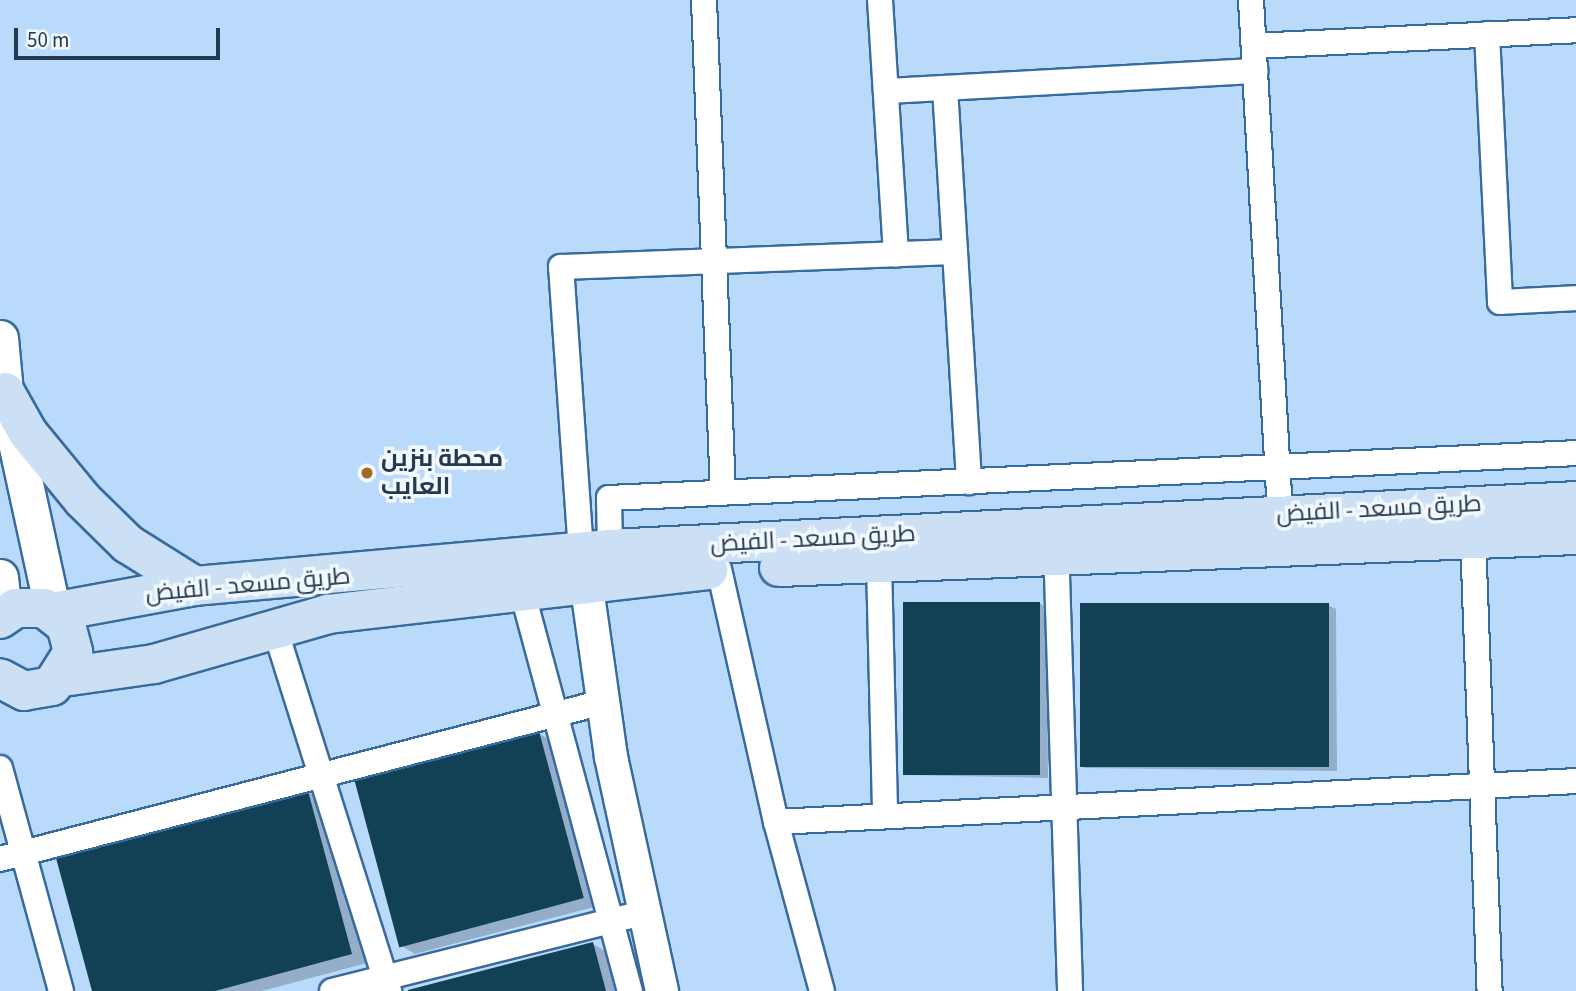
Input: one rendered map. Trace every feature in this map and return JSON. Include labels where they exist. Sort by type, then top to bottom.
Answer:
[{"type":"main road","points":[[0,338],[5,393],[53,612],[72,638],[63,677]]},
{"type":"main road","points":[[5,393],[28,433],[83,500],[128,544],[195,586]]},
{"type":"main road","name":"طريق مسعد - الفيض","points":[[8,691],[63,677],[153,664],[328,614],[517,573],[593,561],[1281,529],[1576,501]]},
{"type":"main road","name":"طريق مسعد - الفيض","points":[[1281,529],[1474,538],[1576,536]]},
{"type":"main road","name":"طريق مسعد - الفيض","points":[[593,561],[719,569],[879,564],[1056,541]]},
{"type":"main road","name":"طريق مسعد - الفيض","points":[[2,617],[30,605],[53,612],[195,586],[517,573]]},
{"type":"main road","points":[[0,577],[2,617]]},
{"type":"street","points":[[704,0],[723,493]]},
{"type":"street","points":[[880,0],[896,254]]},
{"type":"street","points":[[1251,0],[1281,529]]},
{"type":"street","points":[[1254,46],[1576,30]]},
{"type":"street","points":[[1487,34],[1500,302],[1576,298]]},
{"type":"street","points":[[886,91],[1255,71]]},
{"type":"street","points":[[945,88],[969,482]]},
{"type":"street","points":[[662,991],[642,913],[603,702],[593,561],[561,267],[955,252]]},
{"type":"street","points":[[593,561],[609,498],[1576,453]]},
{"type":"street","points":[[1474,538],[1490,991]]},
{"type":"street","points":[[1056,541],[1068,807],[1069,991]]},
{"type":"street","points":[[879,564],[885,814]]},
{"type":"street","points":[[719,569],[776,822],[822,991]]},
{"type":"street","points":[[517,573],[630,991]]},
{"type":"street","points":[[275,629],[386,984]]},
{"type":"street","points":[[12,856],[603,702]]},
{"type":"street","points":[[0,768],[12,856],[61,991]]},
{"type":"street","points":[[776,822],[885,814],[1576,781]]},
{"type":"street","points":[[332,991],[386,984],[642,913]]},
{"type":"building","points":[[903,602],[1040,602],[1040,775],[903,775]]},
{"type":"building","points":[[1080,603],[1329,603],[1329,767],[1080,767]]},
{"type":"building","points":[[539,731],[584,898],[399,948],[355,780]]},
{"type":"building","points":[[308,791],[352,954],[215,991],[92,991],[56,858]]},
{"type":"building","points":[[593,942],[606,991],[408,991],[408,990]]},
{"type":"place","name":"محطة بنزين العايب","points":[[367,473]]}]
